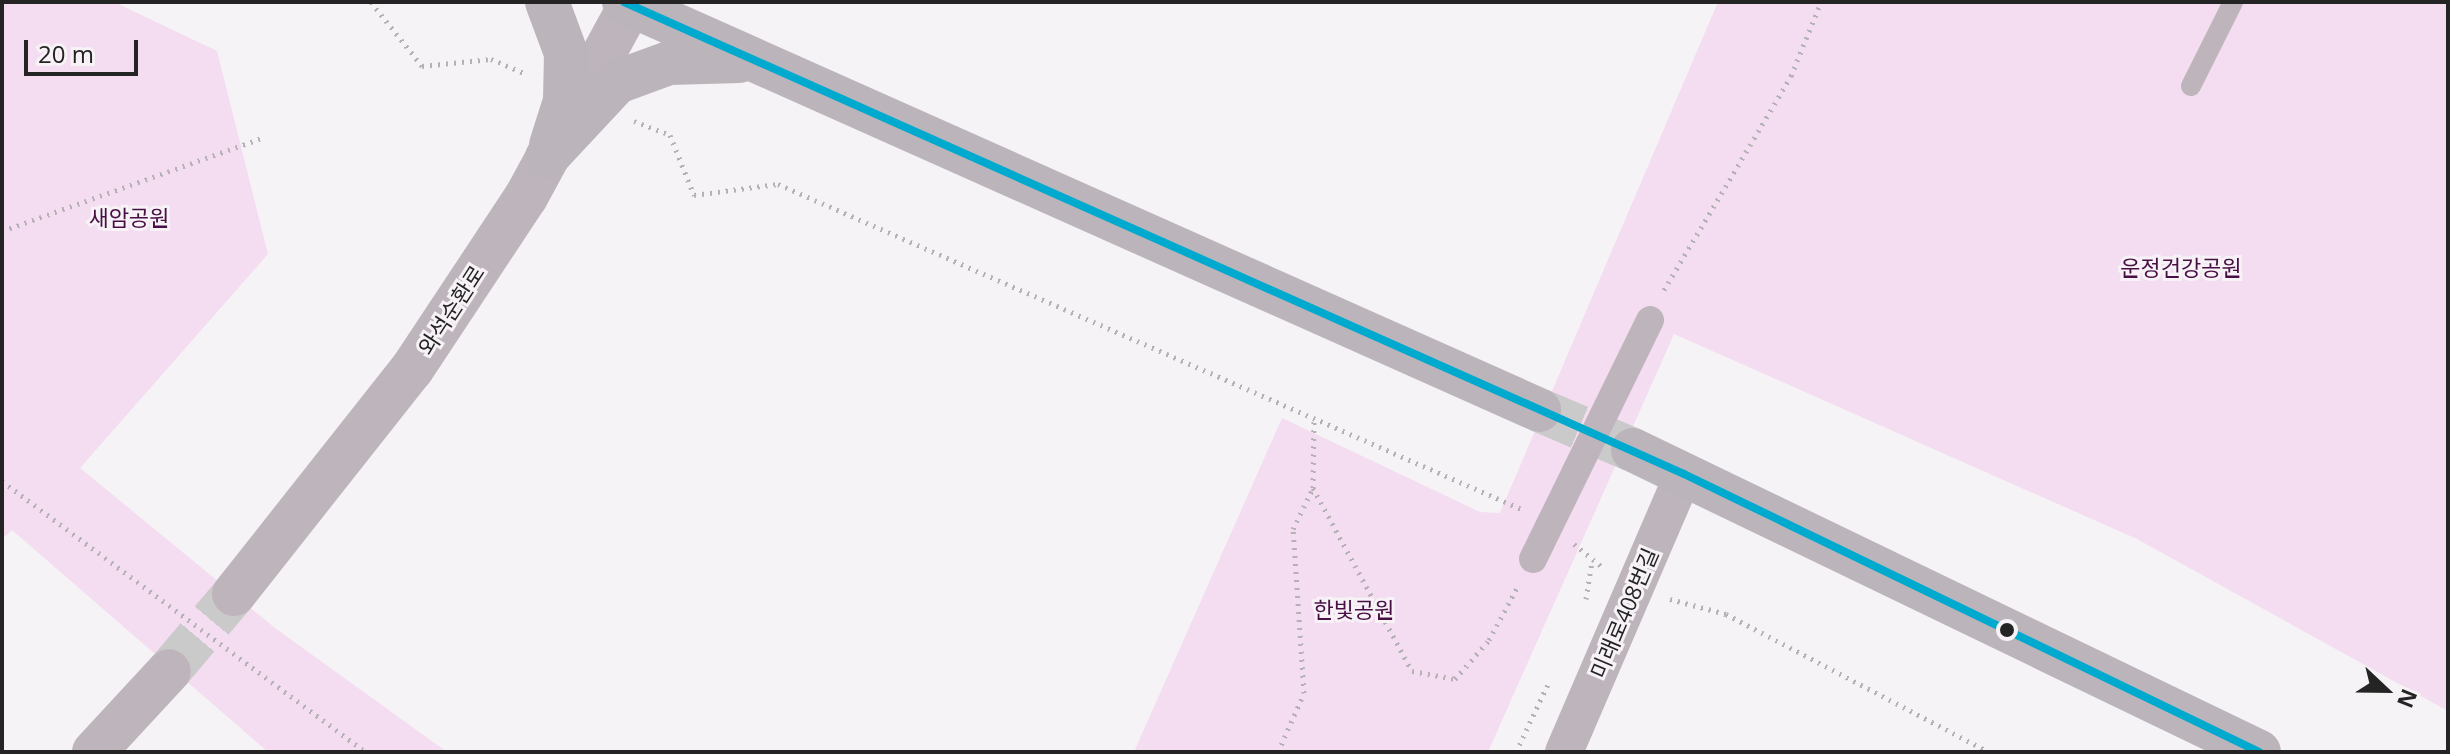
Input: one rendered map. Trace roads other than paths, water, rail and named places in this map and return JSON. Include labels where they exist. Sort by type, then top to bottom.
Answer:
[{"type":"main road","points":[[547,2],[579,98]]},
{"type":"main road","points":[[701,2],[727,36],[774,69]]},
{"type":"main road","points":[[629,3],[1539,410]]},
{"type":"main road","points":[[547,157],[579,98],[617,82],[669,63],[720,56],[774,69]]},
{"type":"main road","points":[[1633,450],[2259,752]]},
{"type":"street","name":"와석순환로","points":[[234,594],[412,369],[547,157],[629,3]]},
{"type":"street","points":[[1533,559],[1650,320]]},
{"type":"street","name":"미래로408번길","points":[[1564,752],[1684,474]]},
{"type":"street","points":[[94,752],[169,671]]},
{"type":"lane","points":[[2191,86],[2233,2]]},
{"type":"tunnel","points":[[1539,410],[1633,450]]},
{"type":"tunnel","points":[[169,671],[234,594]]},
{"type":"park label","name":"새암공원","points":[[129,218]]},
{"type":"park label","name":"운정건강공원","points":[[2181,268]]},
{"type":"park label","name":"한빛공원","points":[[1354,610]]}]
